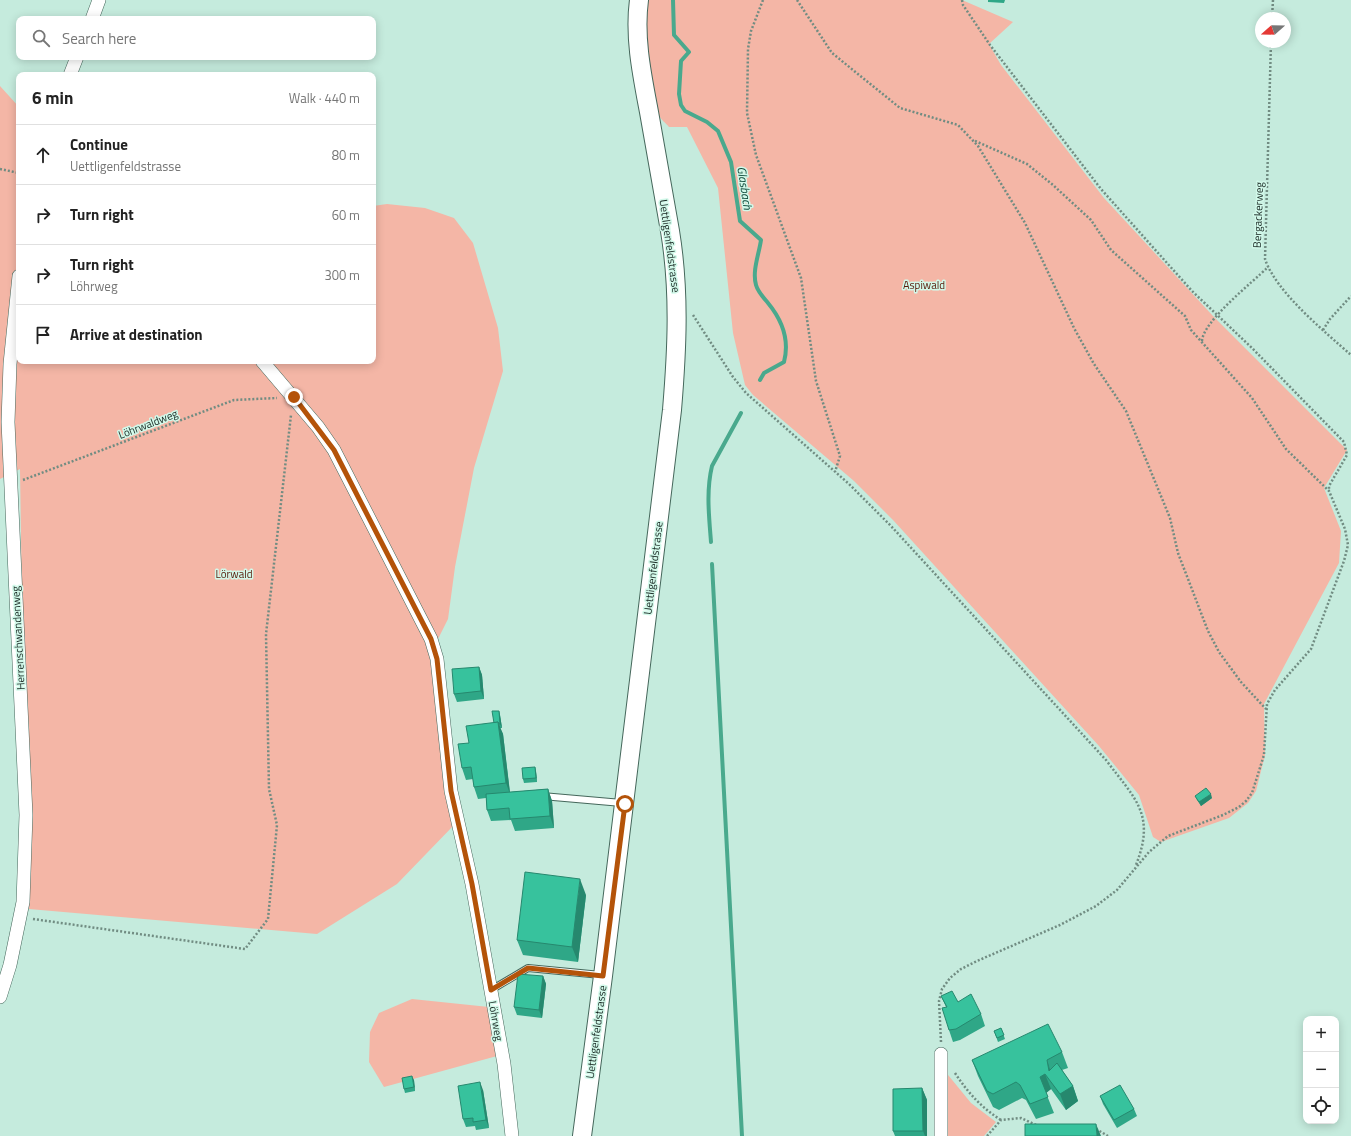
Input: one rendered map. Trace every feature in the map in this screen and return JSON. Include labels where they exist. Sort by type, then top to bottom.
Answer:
[{"type":"main road","name":"Uettligenfeldstrasse","points":[[582,1136],[625,804],[672,410],[678,337],[677,291],[674,257],[640,66],[638,33],[639,0]]},
{"type":"street","points":[[93,16],[99,0]]},
{"type":"street","points":[[71,72],[76,60]]},
{"type":"street","name":"Herrenschwandenweg","points":[[0,997],[21,917],[24,885],[26,815],[8,422],[10,364],[16,305]]},
{"type":"street","name":"Löhrweg","points":[[265,364],[294,397],[334,450],[431,639],[437,659],[451,791],[472,884],[491,990],[504,1064],[512,1136]]},
{"type":"street","points":[[941,1054],[941,1136]]},
{"type":"lane","points":[[533,796],[551,796],[625,804]]},
{"type":"lane","points":[[491,990],[528,968],[603,976]]},
{"type":"path","points":[[763,0],[751,31],[748,49],[747,113],[756,155],[800,278],[816,380],[840,456],[835,472]]},
{"type":"path","points":[[797,0],[832,53],[900,108],[958,125],[978,146],[1025,223],[1074,328],[1094,364],[1126,411],[1170,518],[1178,553],[1208,631],[1219,652],[1241,682],[1266,710]]},
{"type":"path","points":[[962,0],[974,22],[1101,189],[1192,291],[1252,348],[1344,442],[1347,455],[1329,486],[1329,491]]},
{"type":"path","points":[[1272,12],[1273,0]]},
{"type":"path","name":"Bergackerweg","points":[[1271,48],[1265,259],[1268,268],[1284,290],[1323,330],[1351,355]]},
{"type":"path","points":[[973,140],[1027,164],[1053,185],[1091,220],[1111,250],[1185,316],[1191,330],[1252,398],[1286,449],[1329,491],[1345,529],[1348,545],[1344,561],[1311,649],[1275,690],[1267,704],[1264,755],[1252,793],[1246,801],[1239,807],[1223,815],[1168,836],[1135,867],[1117,890],[1096,906],[1038,935],[976,960],[950,978],[942,989],[939,1000],[941,1054],[965,1089],[984,1109],[1002,1120],[1021,1118],[1037,1126]]},
{"type":"path","points":[[0,169],[16,172]]},
{"type":"path","points":[[1202,341],[1202,334],[1217,315],[1268,268]]},
{"type":"path","points":[[1323,330],[1330,319],[1351,296]]},
{"type":"path","points":[[690,311],[733,377],[746,393],[835,472],[892,526],[1115,772],[1137,801],[1145,821],[1144,842],[1135,867]]},
{"type":"path","points":[[21,917],[245,949],[268,919],[278,825],[269,789],[266,634],[294,397]]},
{"type":"path","name":"Löhrwaldweg","points":[[11,484],[234,400],[294,397]]},
{"type":"path","points":[[987,1136],[1002,1120]]},
{"type":"path","points":[[1092,1128],[1108,1136]]},
{"type":"green space","name":"Aspiwald","points":[[647,0],[962,0],[1013,22],[989,44],[1001,65],[1104,198],[1213,316],[1347,450],[1324,488],[1341,531],[1339,563],[1264,704],[1265,755],[1256,791],[1248,803],[1229,818],[1161,842],[1153,837],[1139,795],[1099,746],[893,520],[854,481],[753,395],[745,385],[733,333],[718,188],[687,127],[669,127],[660,117],[654,103],[648,75],[646,28]]},
{"type":"green space","name":"Lörwald","points":[[0,86],[16,104],[16,364],[376,364],[376,206],[387,204],[425,208],[454,218],[473,243],[498,328],[503,371],[474,468],[455,567],[448,619],[437,641],[455,824],[397,884],[317,934],[29,909],[30,788],[23,676],[20,469],[0,479]]},
{"type":"green space","points":[[412,999],[489,1007],[497,1056],[384,1087],[369,1062],[370,1032],[379,1013]]},
{"type":"green space","points":[[944,1070],[971,1103],[996,1122],[984,1136],[943,1136]]},
{"type":"building","points":[[479,667],[481,691],[454,694],[452,669]]},
{"type":"building","points":[[492,711],[499,711],[500,724],[498,722],[494,723]]},
{"type":"building","points":[[498,722],[506,783],[474,787],[471,767],[462,768],[458,744],[469,743],[466,726]]},
{"type":"building","points":[[535,767],[536,778],[523,779],[522,768]]},
{"type":"building","points":[[1206,788],[1211,794],[1199,802],[1195,796]]},
{"type":"building","points":[[548,789],[550,816],[510,819],[509,808],[487,810],[486,794]]},
{"type":"building","points":[[525,872],[580,879],[572,947],[517,940]]},
{"type":"building","points":[[518,974],[543,976],[539,1010],[514,1007]]},
{"type":"building","points":[[952,991],[958,1002],[971,994],[981,1014],[956,1029],[949,1030],[942,1008],[947,1007],[941,996]]},
{"type":"building","points":[[1048,1024],[1062,1052],[1047,1060],[1049,1071],[1057,1063],[1073,1086],[1060,1094],[1045,1074],[1040,1077],[1048,1097],[1030,1104],[1020,1085],[1016,1082],[993,1094],[987,1091],[972,1060]]},
{"type":"building","points":[[1001,1028],[1004,1035],[997,1038],[994,1031]]},
{"type":"building","points":[[412,1076],[414,1087],[404,1089],[402,1078]]},
{"type":"building","points":[[480,1082],[486,1120],[473,1122],[473,1118],[463,1119],[458,1086]]},
{"type":"building","points":[[1120,1085],[1134,1109],[1114,1120],[1100,1096]]},
{"type":"building","points":[[922,1088],[923,1131],[893,1131],[893,1089]]},
{"type":"building","points":[[1025,1124],[1096,1124],[1097,1136],[1025,1136]]},
{"type":"waterway","name":"Glasbach","points":[[673,0],[674,35],[689,52],[681,61],[679,94],[681,105],[685,111],[707,122],[718,131],[731,162],[740,221],[761,240],[755,268],[756,285],[759,292],[773,309],[784,330],[786,345],[784,362],[764,373],[760,380]]},
{"type":"waterway","points":[[711,542],[709,485],[712,466],[741,413]]},
{"type":"waterway","points":[[712,564],[742,1136]]},
{"type":"route","points":[[294,397],[334,450],[431,639],[437,659],[451,791],[472,884],[491,990],[528,968],[603,976],[625,804]]}]
